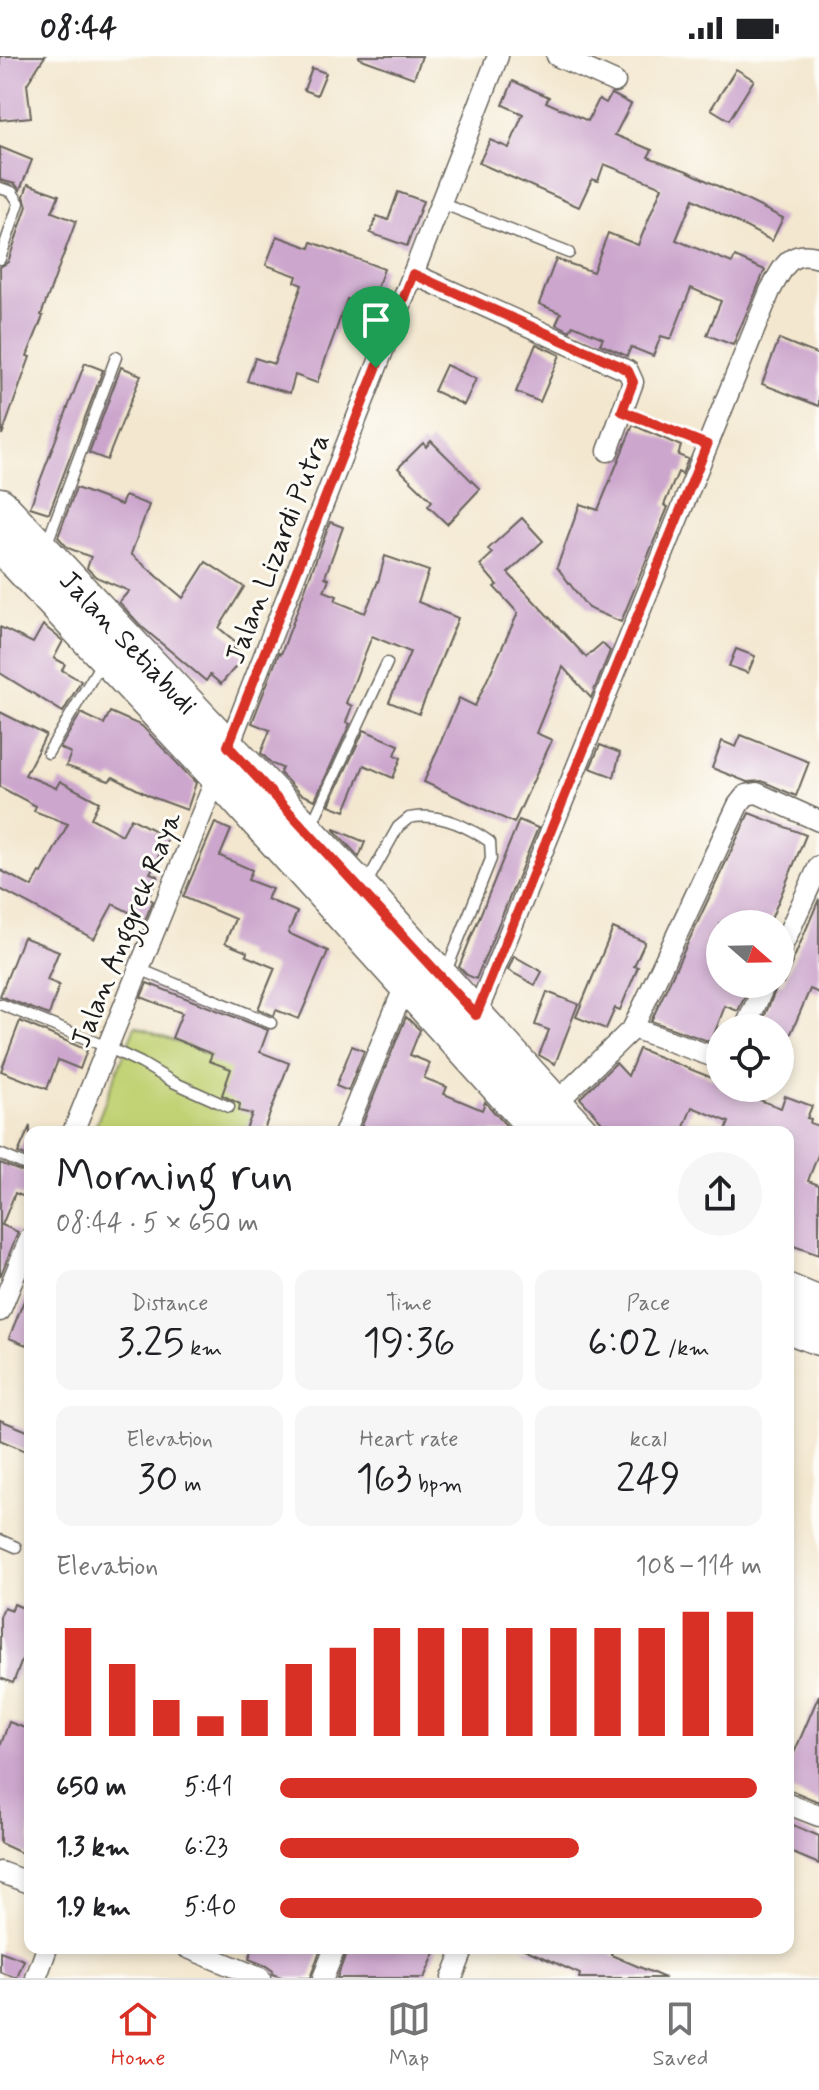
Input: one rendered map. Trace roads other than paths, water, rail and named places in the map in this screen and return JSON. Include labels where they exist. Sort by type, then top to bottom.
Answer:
[{"type":"main road","name":"Jalan Setiabudi","points":[[0,505],[223,761],[406,983],[547,1118],[566,1126]]},
{"type":"main road","name":"Jalan Setiabudi","points":[[0,545],[104,658],[308,832],[476,1015],[547,1118]]},
{"type":"main road","points":[[794,1294],[819,1304]]},
{"type":"main road","points":[[794,1328],[819,1338]]},
{"type":"street","name":"Jalan Lizardi Putra","points":[[223,761],[498,56]]},
{"type":"street","points":[[557,56],[615,82]]},
{"type":"street","points":[[476,1015],[770,291],[784,265],[795,256],[806,254],[819,258]]},
{"type":"street","points":[[413,274],[628,371],[633,382],[608,451]]},
{"type":"street","name":"Jalan Anggrek Raya","points":[[75,1126],[223,761]]},
{"type":"street","points":[[547,1118],[633,1028],[738,805],[746,795],[757,793],[819,821]]},
{"type":"street","points":[[794,920],[819,866]]},
{"type":"street","points":[[347,1126],[406,983]]},
{"type":"street","points":[[633,1028],[706,1054]]},
{"type":"street","points":[[0,1311],[24,1253]]},
{"type":"street","points":[[794,1806],[819,1816]]},
{"type":"street","points":[[0,1872],[24,1881]]},
{"type":"street","points":[[36,1978],[45,1954]]},
{"type":"street","points":[[323,1978],[333,1954]]},
{"type":"street","points":[[452,1978],[462,1954]]},
{"type":"street","points":[[217,1962],[260,1978]]},
{"type":"lane","points":[[0,188],[12,192],[19,203],[0,259]]},
{"type":"lane","points":[[441,203],[569,253]]},
{"type":"lane","points":[[43,552],[116,357]]},
{"type":"lane","points":[[48,753],[104,658]]},
{"type":"lane","points":[[308,832],[387,663]]},
{"type":"lane","points":[[362,889],[398,827],[409,818],[442,819],[474,831],[490,842],[491,859],[442,980]]},
{"type":"lane","points":[[139,969],[271,1023]]},
{"type":"lane","points":[[0,1004],[107,1047],[229,1107]]},
{"type":"lane","points":[[0,1154],[24,1164]]},
{"type":"lane","points":[[0,1540],[16,1547]]}]
